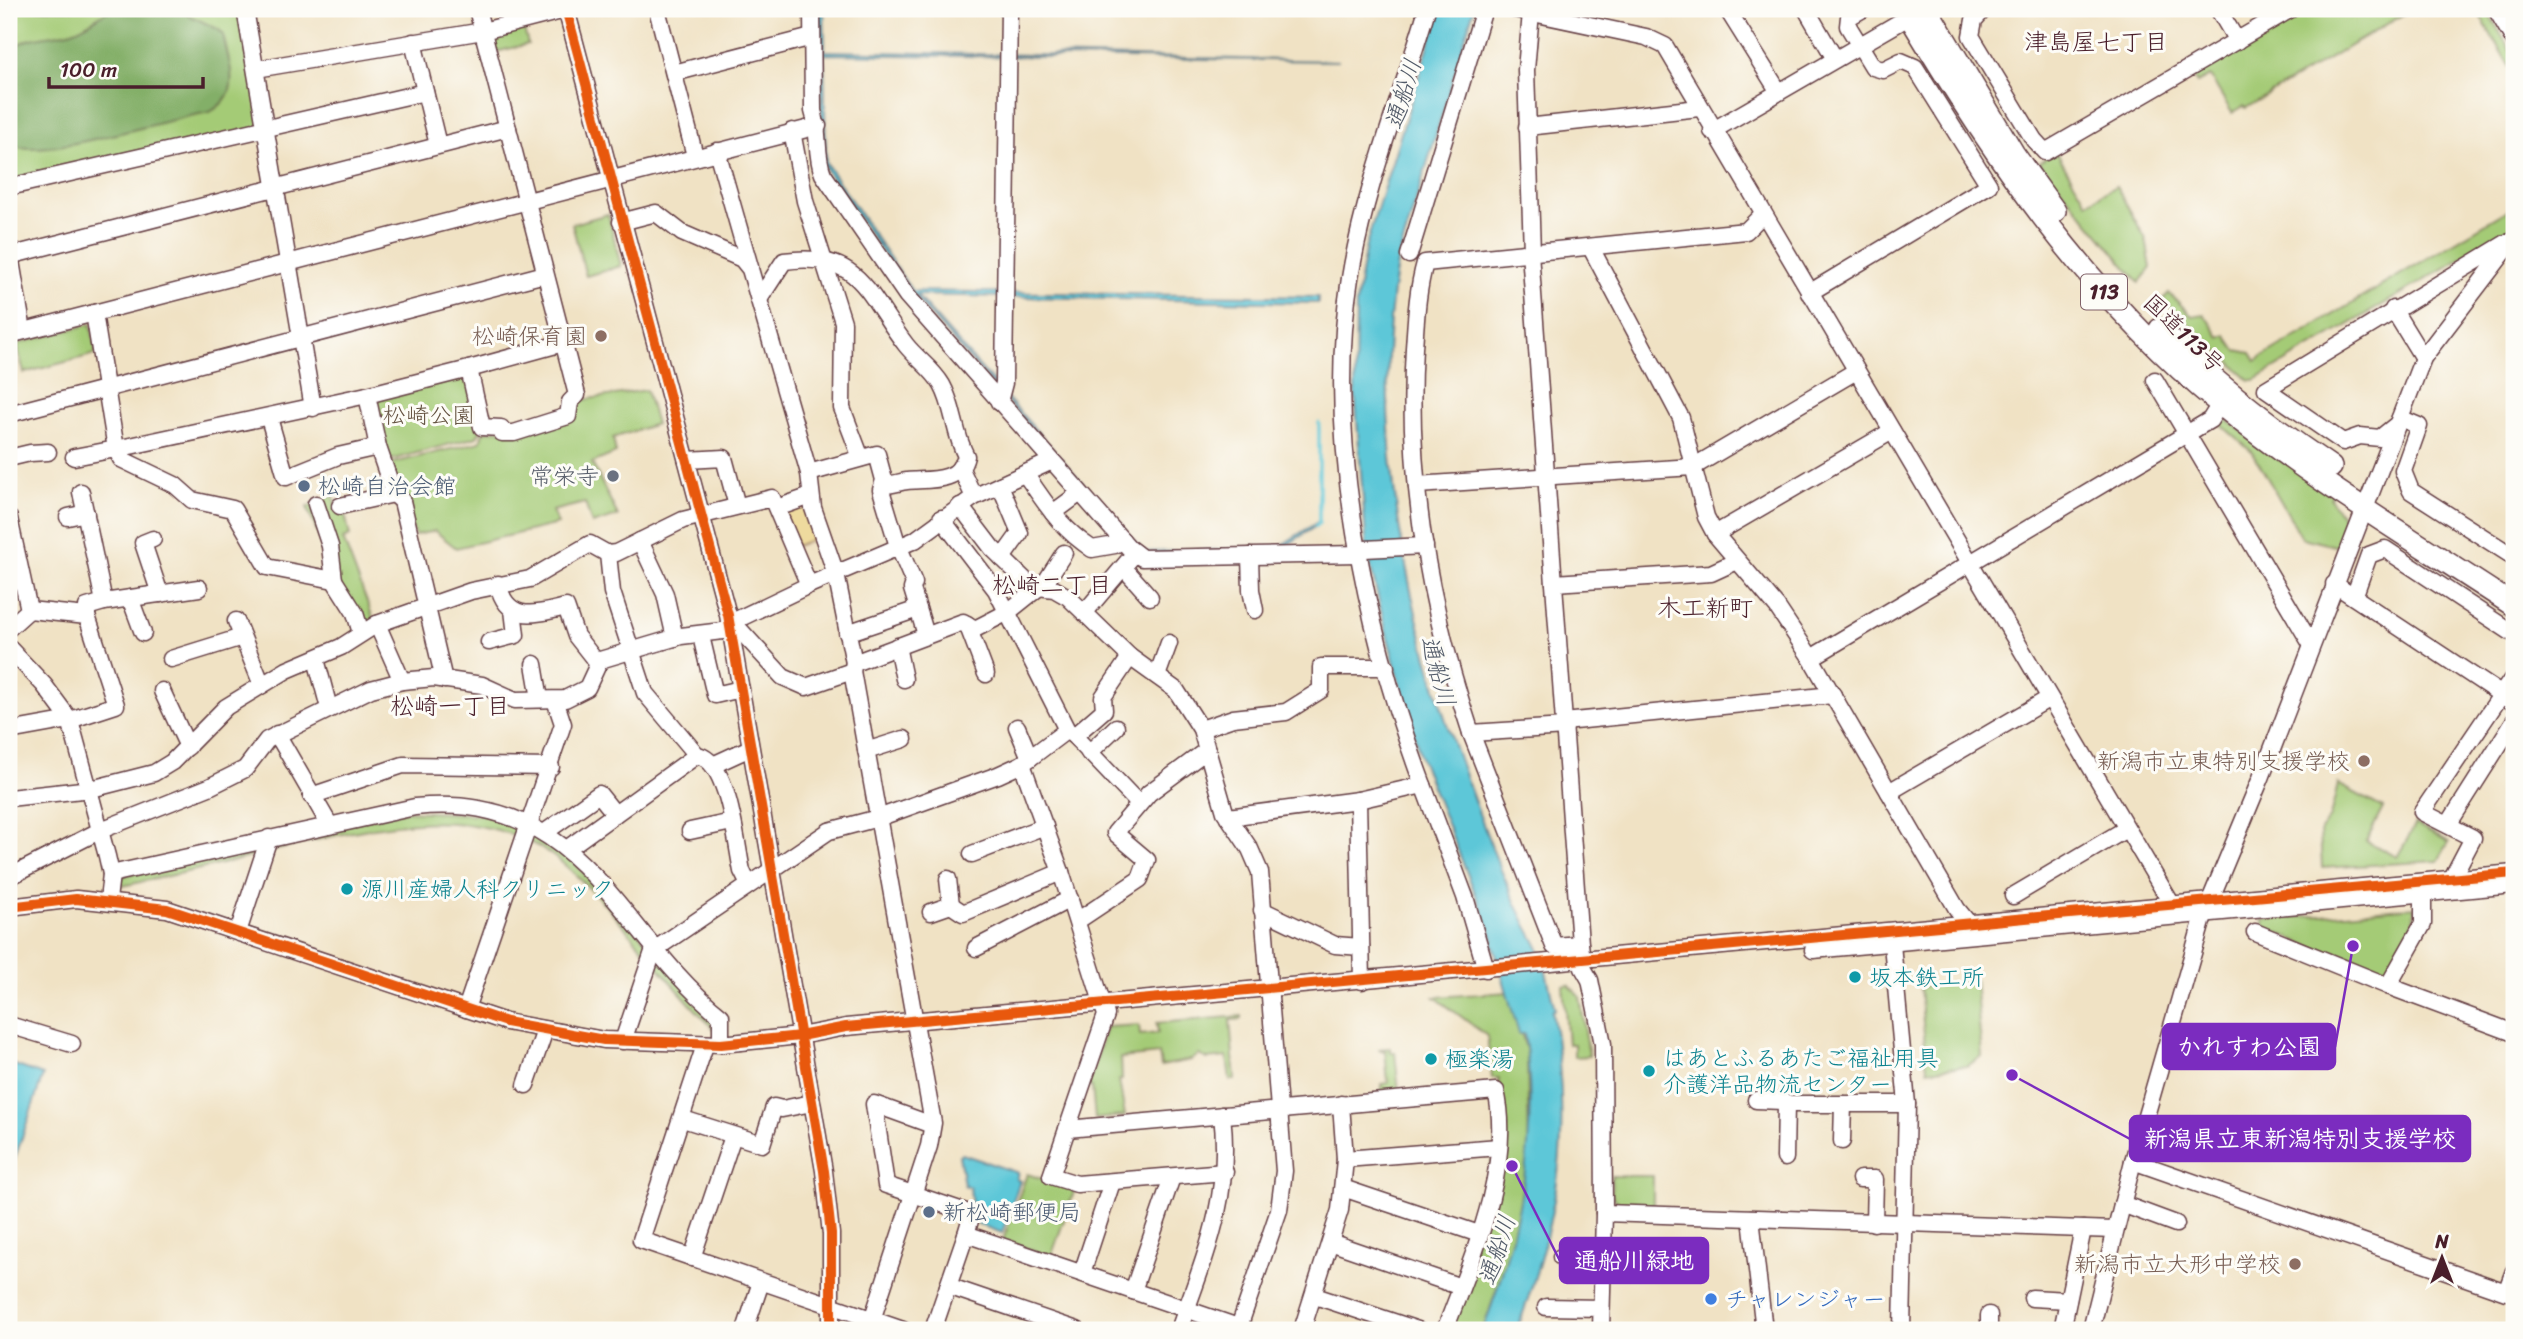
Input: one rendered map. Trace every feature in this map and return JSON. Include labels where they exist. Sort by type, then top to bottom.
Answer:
[{"type":"highway","name":"国道113号","points":[[1917,11],[2003,165],[2080,266],[2173,363],[2276,448],[2514,589]]},
{"type":"highway","name":"国道113号","points":[[1917,11],[2014,154],[2090,257],[2189,358],[2366,499],[2514,606]]},
{"type":"street","points":[[250,9],[265,127],[313,408]]},
{"type":"street","points":[[469,369],[482,427],[501,428],[502,433],[514,433],[568,416],[570,402],[577,395],[477,9]]},
{"type":"street","points":[[256,69],[483,31],[567,9],[621,222],[703,514],[730,626],[826,1186],[833,1306],[831,1330]]},
{"type":"street","points":[[657,9],[695,156]]},
{"type":"street","points":[[812,9],[813,111],[818,126],[819,164],[823,174],[906,296],[1001,396],[1052,461],[1135,553],[1142,558],[1250,556],[1420,547]]},
{"type":"street","points":[[1001,396],[1009,9]]},
{"type":"street","points":[[1427,9],[1373,182],[1346,305],[1340,418],[1362,552],[1386,667],[1423,785],[1490,972]]},
{"type":"street","points":[[1409,255],[1484,9]]},
{"type":"street","points":[[1514,9],[1646,37],[1665,46],[1712,131],[1971,562],[2048,699],[2171,903]]},
{"type":"street","points":[[1564,19],[1583,9]]},
{"type":"street","points":[[1727,9],[1779,92]]},
{"type":"street","points":[[1806,9],[1835,59]]},
{"type":"street","points":[[1809,293],[1989,185],[1915,67],[1901,61],[1878,69],[1860,46],[1848,22],[1863,9]]},
{"type":"street","points":[[1984,9],[1974,20],[1971,36],[2034,140],[2045,152],[2291,9]]},
{"type":"street","points":[[2218,9],[2236,41]]},
{"type":"street","points":[[2496,9],[2514,40]]},
{"type":"street","points":[[1712,131],[1917,11]]},
{"type":"street","points":[[1531,12],[1525,70],[1531,252],[1580,944],[1575,965]]},
{"type":"street","points":[[674,73],[812,37]]},
{"type":"street","points":[[412,42],[438,145]]},
{"type":"street","points":[[9,187],[425,92]]},
{"type":"street","points":[[1527,127],[1699,108]]},
{"type":"street","points":[[508,128],[9,253],[16,333],[818,126]]},
{"type":"street","points":[[792,131],[801,185],[842,322],[842,408],[861,458]]},
{"type":"street","points":[[717,151],[809,473],[811,496],[836,574],[932,1125],[929,1146],[872,1320]]},
{"type":"street","points":[[621,222],[656,214],[682,233],[742,259],[750,269]]},
{"type":"street","points":[[1580,944],[1554,946],[1471,733],[1451,669],[1420,547],[1412,375],[1416,313],[1425,263],[1746,231],[1762,215]]},
{"type":"street","points":[[2399,421],[2380,438],[2360,436],[2343,442],[2266,389],[2393,309],[2514,239]]},
{"type":"street","points":[[2091,1330],[2133,1161],[2204,915],[2423,358],[2514,239]]},
{"type":"street","points":[[1591,247],[1681,418],[1706,517],[1715,534],[1777,607],[1811,658],[1957,909],[1970,925]]},
{"type":"street","points":[[760,298],[784,261],[822,258],[845,270],[869,289],[906,345],[942,386],[965,456],[960,467],[949,477],[884,485]]},
{"type":"street","points":[[9,414],[545,274]]},
{"type":"street","points":[[2393,309],[2423,358]]},
{"type":"street","points":[[94,313],[116,449],[121,458],[175,485],[192,500],[233,509],[244,523],[267,568],[334,580]]},
{"type":"street","points":[[74,457],[313,408],[564,343]]},
{"type":"street","points":[[1417,485],[1693,467],[1856,372]]},
{"type":"street","points":[[2155,380],[2311,645]]},
{"type":"street","points":[[367,395],[378,447],[394,494]]},
{"type":"street","points":[[1811,658],[2210,419],[2220,404]]},
{"type":"street","points":[[270,418],[286,477],[338,456],[378,447]]},
{"type":"street","points":[[2399,421],[2419,426],[2403,471],[2411,491],[2514,557]]},
{"type":"street","points":[[1715,534],[1892,431]]},
{"type":"street","points":[[9,458],[48,452]]},
{"type":"street","points":[[809,473],[877,454],[884,485],[881,490],[914,583],[912,589],[926,635]]},
{"type":"street","points":[[687,460],[724,458],[737,506]]},
{"type":"street","points":[[9,877],[101,830],[209,787],[245,769],[267,740],[371,689],[402,681],[444,680],[482,685],[515,700],[565,699],[587,688],[600,660],[675,638],[701,636],[730,626],[810,584],[915,540],[941,518],[967,502],[1052,461]]},
{"type":"street","points":[[960,467],[973,527],[1031,586],[1068,597],[1129,657],[1176,690],[1201,729],[1228,817],[1255,859],[1262,910],[1267,995],[1284,1171],[1279,1210],[1241,1329],[966,1234]]},
{"type":"street","points":[[1025,474],[1060,525],[1092,549],[1115,545],[1122,540]]},
{"type":"street","points":[[1000,485],[1020,533],[1002,558]]},
{"type":"street","points":[[81,492],[104,602]]},
{"type":"street","points":[[1053,513],[1080,493]]},
{"type":"street","points":[[340,506],[394,494],[401,497],[444,680]]},
{"type":"street","points":[[777,508],[811,496]]},
{"type":"street","points":[[608,554],[703,514],[772,498],[810,584]]},
{"type":"street","points":[[316,504],[330,546],[334,580],[355,613],[361,633]]},
{"type":"street","points":[[68,517],[86,513]]},
{"type":"street","points":[[9,518],[29,610]]},
{"type":"street","points":[[941,518],[996,590],[1071,733],[1139,804]]},
{"type":"street","points":[[153,539],[143,543],[160,594]]},
{"type":"street","points":[[640,541],[665,594],[675,638]]},
{"type":"street","points":[[9,798],[91,789],[154,773],[188,747],[226,708],[287,670],[316,659],[377,624],[498,584],[530,579],[590,544],[608,554]]},
{"type":"street","points":[[2354,597],[2369,555],[2385,549],[2514,634]]},
{"type":"street","points":[[730,626],[739,629],[783,677],[806,687],[926,635],[963,622],[975,629],[1008,612],[1041,587],[1064,553]]},
{"type":"street","points":[[1085,612],[1135,553]]},
{"type":"street","points":[[608,554],[612,592],[629,652],[645,693],[697,755],[713,765],[722,777],[742,871],[749,885]]},
{"type":"street","points":[[1250,556],[1255,610]]},
{"type":"street","points":[[1554,583],[1711,573],[1737,561]]},
{"type":"street","points":[[1124,568],[1150,597]]},
{"type":"street","points":[[489,642],[516,635],[513,610],[498,584]]},
{"type":"street","points":[[2334,584],[2508,699]]},
{"type":"street","points":[[9,731],[70,720],[116,705],[87,616],[87,607],[104,602],[199,589]]},
{"type":"street","points":[[130,598],[143,633]]},
{"type":"street","points":[[513,610],[527,615],[566,607],[576,636],[598,664]]},
{"type":"street","points":[[847,633],[918,609]]},
{"type":"street","points":[[9,628],[29,610],[87,616]]},
{"type":"street","points":[[236,621],[262,685]]},
{"type":"street","points":[[377,624],[402,681]]},
{"type":"street","points":[[967,624],[986,674]]},
{"type":"street","points":[[701,636],[715,695],[741,689]]},
{"type":"street","points":[[171,659],[242,638]]},
{"type":"street","points":[[1157,677],[1170,643]]},
{"type":"street","points":[[897,646],[904,679]]},
{"type":"street","points":[[9,648],[44,685],[70,720],[91,789],[111,874],[108,900]]},
{"type":"street","points":[[623,1041],[656,947],[829,831],[878,818],[1026,761],[1104,710],[1103,697],[1129,657]]},
{"type":"street","points":[[316,659],[329,708]]},
{"type":"street","points":[[466,1009],[537,830],[563,724],[548,700],[534,664]]},
{"type":"street","points":[[1201,729],[1233,718],[1286,712],[1321,690],[1321,667],[1386,667]]},
{"type":"street","points":[[2452,878],[2473,838],[2423,812],[2508,699],[2514,676]]},
{"type":"street","points":[[162,691],[188,747]]},
{"type":"street","points":[[1471,733],[1833,695]]},
{"type":"street","points":[[1889,792],[2048,699]]},
{"type":"street","points":[[2448,825],[2514,721]]},
{"type":"street","points":[[1017,727],[1045,826],[1105,1009],[1051,1176],[1077,1184],[1225,1172]]},
{"type":"street","points":[[1089,753],[1116,727]]},
{"type":"street","points":[[277,734],[328,824]]},
{"type":"street","points":[[866,751],[904,740]]},
{"type":"street","points":[[713,765],[750,748]]},
{"type":"street","points":[[1077,921],[1140,879],[1147,860],[1115,833],[1139,804],[1175,772],[1208,750]]},
{"type":"street","points":[[568,848],[697,755]]},
{"type":"street","points":[[311,796],[403,765],[551,767]]},
{"type":"street","points":[[1228,817],[1358,800],[1423,785]]},
{"type":"street","points":[[537,830],[599,794],[615,814]]},
{"type":"street","points":[[1358,800],[1362,981]]},
{"type":"street","points":[[111,874],[328,824],[429,806],[479,810],[537,830],[568,848],[694,992],[721,1016],[713,1045],[683,1119],[641,1240],[903,1330]]},
{"type":"street","points":[[690,831],[732,822]]},
{"type":"street","points":[[972,855],[1045,826]]},
{"type":"street","points":[[2014,896],[2126,829]]},
{"type":"street","points":[[238,932],[269,838]]},
{"type":"street","points":[[948,879],[951,905],[963,913],[1061,872]]},
{"type":"street","points":[[1575,965],[2171,903],[2514,873]]},
{"type":"street","points":[[1267,995],[1362,981],[1892,944],[2514,885]]},
{"type":"street","points":[[2388,986],[2423,924],[2423,892]]},
{"type":"street","points":[[976,948],[1070,899]]},
{"type":"street","points":[[9,907],[42,901],[108,900],[167,909],[466,1009],[545,1030],[623,1041],[713,1045],[800,1036],[846,1027],[916,1027],[1490,972]]},
{"type":"street","points":[[931,912],[951,905]]},
{"type":"street","points":[[1262,910],[1335,945],[1361,947]]},
{"type":"street","points":[[2255,932],[2514,1033]]},
{"type":"street","points":[[1892,944],[1907,1104],[1902,1330]]},
{"type":"street","points":[[1575,965],[1590,980],[1602,1044],[1604,1213],[1601,1330]]},
{"type":"street","points":[[9,1025],[72,1044]]},
{"type":"street","points":[[527,1085],[545,1030]]},
{"type":"street","points":[[1067,1129],[1496,1091],[1502,1116],[1491,1195],[1445,1330]]},
{"type":"street","points":[[1756,1100],[1783,1101],[1786,1104],[1907,1104]]},
{"type":"street","points":[[683,1119],[762,1144],[774,1107],[812,1103]]},
{"type":"street","points":[[932,1125],[874,1104],[886,1185],[972,1214],[933,1330]]},
{"type":"street","points":[[1303,1330],[1333,1242],[1343,1188],[1345,1159],[1341,1104]]},
{"type":"street","points":[[1785,1158],[1786,1104]]},
{"type":"street","points":[[1842,1141],[1843,1104]]},
{"type":"street","points":[[1179,1330],[1216,1222],[1225,1172],[1222,1115]]},
{"type":"street","points":[[692,1258],[733,1136]]},
{"type":"street","points":[[1345,1159],[1499,1147]]},
{"type":"street","points":[[2133,1161],[2506,1292],[2514,1270]]},
{"type":"street","points":[[1133,1291],[1172,1177]]},
{"type":"street","points":[[1860,1178],[1875,1178],[1874,1223]]},
{"type":"street","points":[[1082,1273],[1112,1182]]},
{"type":"street","points":[[1343,1188],[1479,1234]]},
{"type":"street","points":[[2122,1203],[2176,1224]]},
{"type":"street","points":[[1604,1213],[2115,1230]]},
{"type":"street","points":[[1751,1218],[1764,1330]]},
{"type":"street","points":[[2062,1330],[2083,1229]]},
{"type":"street","points":[[1333,1242],[1461,1287]]},
{"type":"street","points":[[1561,1257],[1602,1258]]},
{"type":"street","points":[[745,1330],[761,1282]]},
{"type":"street","points":[[948,1286],[1077,1330]]},
{"type":"street","points":[[1315,1296],[1418,1330]]},
{"type":"street","points":[[2032,1298],[2068,1300]]},
{"type":"street","points":[[1546,1307],[1601,1308]]},
{"type":"green space","points":[[9,9],[245,9],[265,127],[9,187]]},
{"type":"green space","points":[[111,9],[176,9],[218,29],[223,34],[232,78],[231,87],[221,105],[210,112],[81,142],[31,148],[14,146],[9,132],[9,51],[31,39],[77,29]]},
{"type":"green space","points":[[2297,9],[2412,9],[2246,108],[2244,106],[2232,113],[2210,76],[2197,83],[2190,72]]},
{"type":"green space","points":[[2476,9],[2486,9],[2514,56],[2514,74]]},
{"type":"green space","points":[[523,25],[528,44],[496,52],[491,35]]},
{"type":"green space","points":[[2056,152],[2087,203],[2116,186],[2146,239],[2151,268],[2139,283],[2039,162]]},
{"type":"green space","points":[[2514,202],[2514,222],[2506,232],[2255,380],[2250,380],[2162,300],[2169,293],[2192,316],[2204,314],[2220,338],[2226,335],[2236,350],[2251,353],[2256,361],[2508,210]]},
{"type":"green space","points":[[608,214],[621,266],[586,276],[572,224]]},
{"type":"green space","points":[[91,324],[96,354],[24,373],[17,344]]},
{"type":"green space","name":"松崎公園","points":[[469,369],[482,427],[477,437],[383,462],[367,395]]},
{"type":"green space","points":[[646,390],[656,424],[613,438],[616,453],[592,463],[618,516],[592,524],[585,503],[552,511],[558,524],[456,548],[435,531],[415,535],[389,464],[480,442],[483,432],[575,418],[575,401]]},
{"type":"green space","points":[[2223,418],[2332,493],[2330,498],[2347,524],[2339,547],[2302,538],[2253,453],[2216,420]]},
{"type":"green space","points":[[333,495],[337,512],[344,510],[350,536],[343,539],[375,623],[363,629],[322,556],[323,546],[307,507]]},
{"type":"green space","points":[[2338,784],[2383,808],[2366,841],[2397,857],[2416,824],[2449,842],[2438,861],[2322,868],[2320,830],[2330,817]]},
{"type":"green space","points":[[404,811],[492,815],[562,849],[711,1013],[717,1028],[713,1028],[694,1009],[605,905],[567,867],[533,844],[496,830],[457,823],[416,823],[376,828],[123,886],[121,882],[124,875]]},
{"type":"green space","points":[[2414,907],[2414,921],[2383,977],[2264,927],[2264,920]]},
{"type":"green space","points":[[1975,980],[1982,1056],[1967,1066],[1927,1070],[1920,987]]},
{"type":"green space","points":[[1569,985],[1580,997],[1589,1056],[1574,1057],[1574,1044],[1568,1044],[1563,986]]},
{"type":"green space","points":[[1509,992],[1527,1052],[1529,1152],[1523,1197],[1512,1243],[1483,1330],[1445,1330],[1465,1283],[1502,1116],[1499,1078],[1492,1078],[1487,1036],[1435,997]]},
{"type":"green space","points":[[1242,1016],[1242,1019],[1230,1020],[1235,1080],[1230,1080],[1227,1057],[1207,1059],[1199,1055],[1191,1060],[1161,1066],[1159,1054],[1121,1058],[1122,1080],[1119,1080],[1125,1116],[1095,1119],[1092,1087],[1088,1087],[1106,1027],[1139,1025],[1140,1035],[1158,1033],[1157,1023]]},
{"type":"green space","points":[[1391,1048],[1391,1053],[1395,1052],[1399,1092],[1382,1094],[1381,1084],[1388,1083],[1385,1051],[1378,1049]]},
{"type":"green space","points":[[1027,1174],[1075,1189],[1051,1257],[1003,1240]]},
{"type":"green space","points":[[1611,1176],[1653,1176],[1653,1209],[1622,1208],[1612,1196]]},
{"type":"sand","points":[[809,499],[821,536],[796,546],[780,509]]},
{"type":"water","points":[[820,9],[824,9],[825,51],[1338,61],[824,54],[826,163],[912,291],[1318,297],[1318,303],[916,295],[1144,552],[1277,548],[1316,523],[1316,526],[1278,551],[1143,554],[908,290],[822,164]]},
{"type":"water","points":[[1440,9],[1474,9],[1397,263],[1390,327],[1388,392],[1391,458],[1399,524],[1426,655],[1445,718],[1498,863],[1539,950],[1555,1009],[1552,1011],[1561,1096],[1558,1173],[1543,1249],[1517,1330],[1483,1330],[1507,1258],[1523,1185],[1530,1110],[1524,1034],[1519,1034],[1492,941],[1494,940],[1421,759],[1387,635],[1367,552],[1355,393],[1356,304],[1366,245]]},
{"type":"water","points":[[9,1063],[43,1075],[9,1176]]},
{"type":"water","points":[[959,1155],[1018,1173],[1016,1179],[1020,1181],[1002,1233],[977,1224],[981,1211],[972,1207],[970,1187],[964,1185]]},
{"type":"waterway","points":[[1315,526],[1319,523],[1319,423]]},
{"type":"cycle path","points":[[566,9],[728,615],[824,1171],[831,1234],[831,1330]]},
{"type":"cycle path","points":[[9,907],[76,899],[167,909],[506,1022],[604,1040],[721,1044],[800,1036],[846,1027],[2514,873]]},
{"type":"place","name":"松崎保育園","points":[[601,336]]},
{"type":"place","name":"常栄寺","points":[[613,476]]},
{"type":"place","name":"松崎自治会館","points":[[304,486]]},
{"type":"place","name":"新潟市立東特別支援学校","points":[[2364,761]]},
{"type":"place","name":"源川産婦人科クリニック","points":[[347,889]]},
{"type":"place","name":"かれすわ公園","points":[[2353,946]]},
{"type":"place","name":"坂本鉄工所","points":[[1855,977]]},
{"type":"place","name":"極楽湯","points":[[1431,1059]]},
{"type":"place","name":"はあとふるあたご福祉用具 介護洋品物流センター","points":[[1649,1071]]},
{"type":"place","name":"新潟県立東新潟特別支援学校","points":[[2012,1075]]},
{"type":"place","name":"通船川緑地","points":[[1512,1166]]},
{"type":"place","name":"新松崎郵便局","points":[[929,1212]]},
{"type":"place","name":"新潟市立大形中学校","points":[[2295,1264]]},
{"type":"place","name":"チャレンジャー","points":[[1711,1299]]},
{"type":"district","name":"津島屋七丁目","points":[[2096,42]]},
{"type":"district","name":"松崎二丁目","points":[[1052,585]]},
{"type":"district","name":"木工新町","points":[[1705,608]]},
{"type":"district","name":"松崎一丁目","points":[[450,706]]},
{"type":"water label","name":"通船川","points":[[1403,94]]},
{"type":"water label","name":"通船川","points":[[1438,671]]},
{"type":"water label","name":"通船川","points":[[1497,1250]]}]
